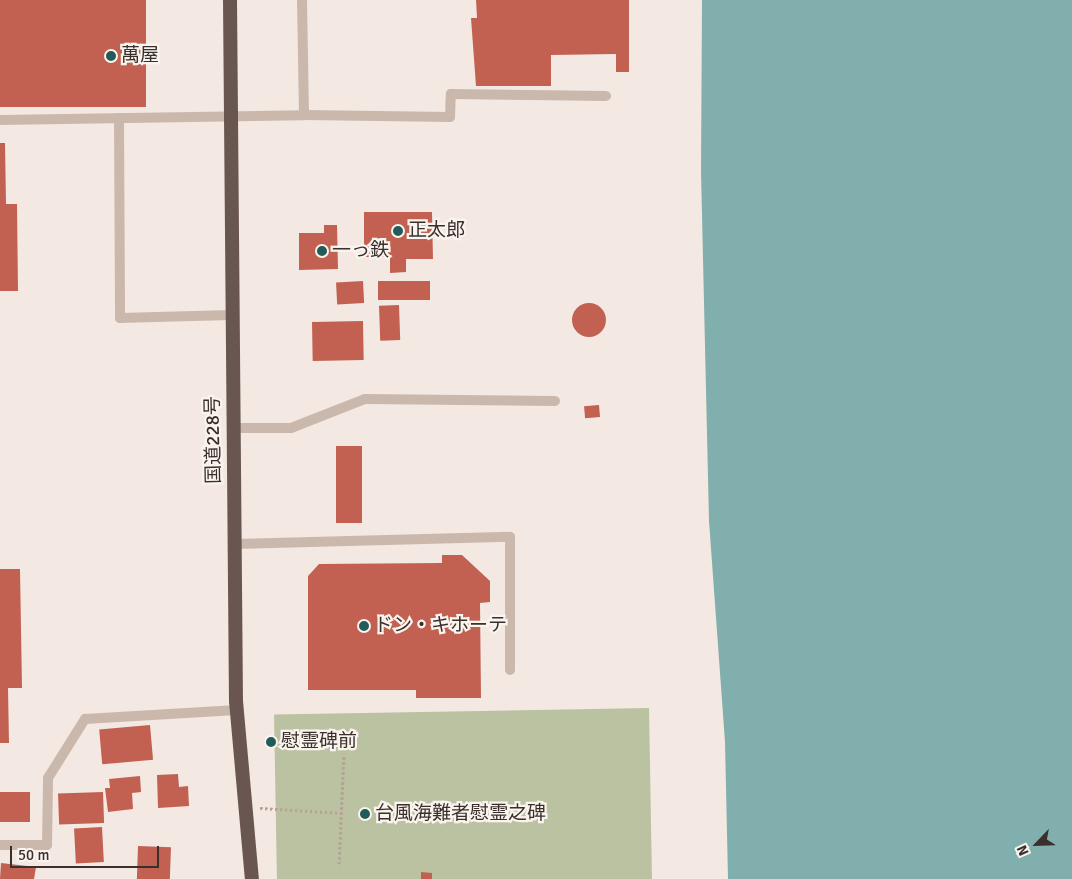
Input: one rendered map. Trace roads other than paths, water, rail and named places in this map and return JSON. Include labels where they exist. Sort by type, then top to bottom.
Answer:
[{"type":"highway","name":"国道228号","points":[[230,0],[228,116],[237,710],[244,806],[252,879]]},
{"type":"lane","points":[[302,0],[304,115]]},
{"type":"lane","points":[[0,120],[304,115],[450,117],[451,94],[606,96]]},
{"type":"lane","points":[[120,118],[120,318],[231,315]]},
{"type":"lane","points":[[233,428],[291,428],[365,399],[555,401]]},
{"type":"lane","points":[[234,544],[510,537],[510,670]]},
{"type":"lane","points":[[0,845],[47,844],[48,778],[85,719],[237,710]]},
{"type":"water","points":[[702,0],[1072,0],[1072,879],[728,879],[725,742],[709,521],[701,171]]},
{"type":"place","name":"萬屋","points":[[111,56]]},
{"type":"place","name":"正太郎","points":[[398,231]]},
{"type":"place","name":"一っ鉄","points":[[322,251]]},
{"type":"place","name":"ドン・キホーテ","points":[[364,626]]},
{"type":"place","name":"慰霊碑前","points":[[271,742]]},
{"type":"place","name":"台風海難者慰霊之碑","points":[[365,814]]}]
